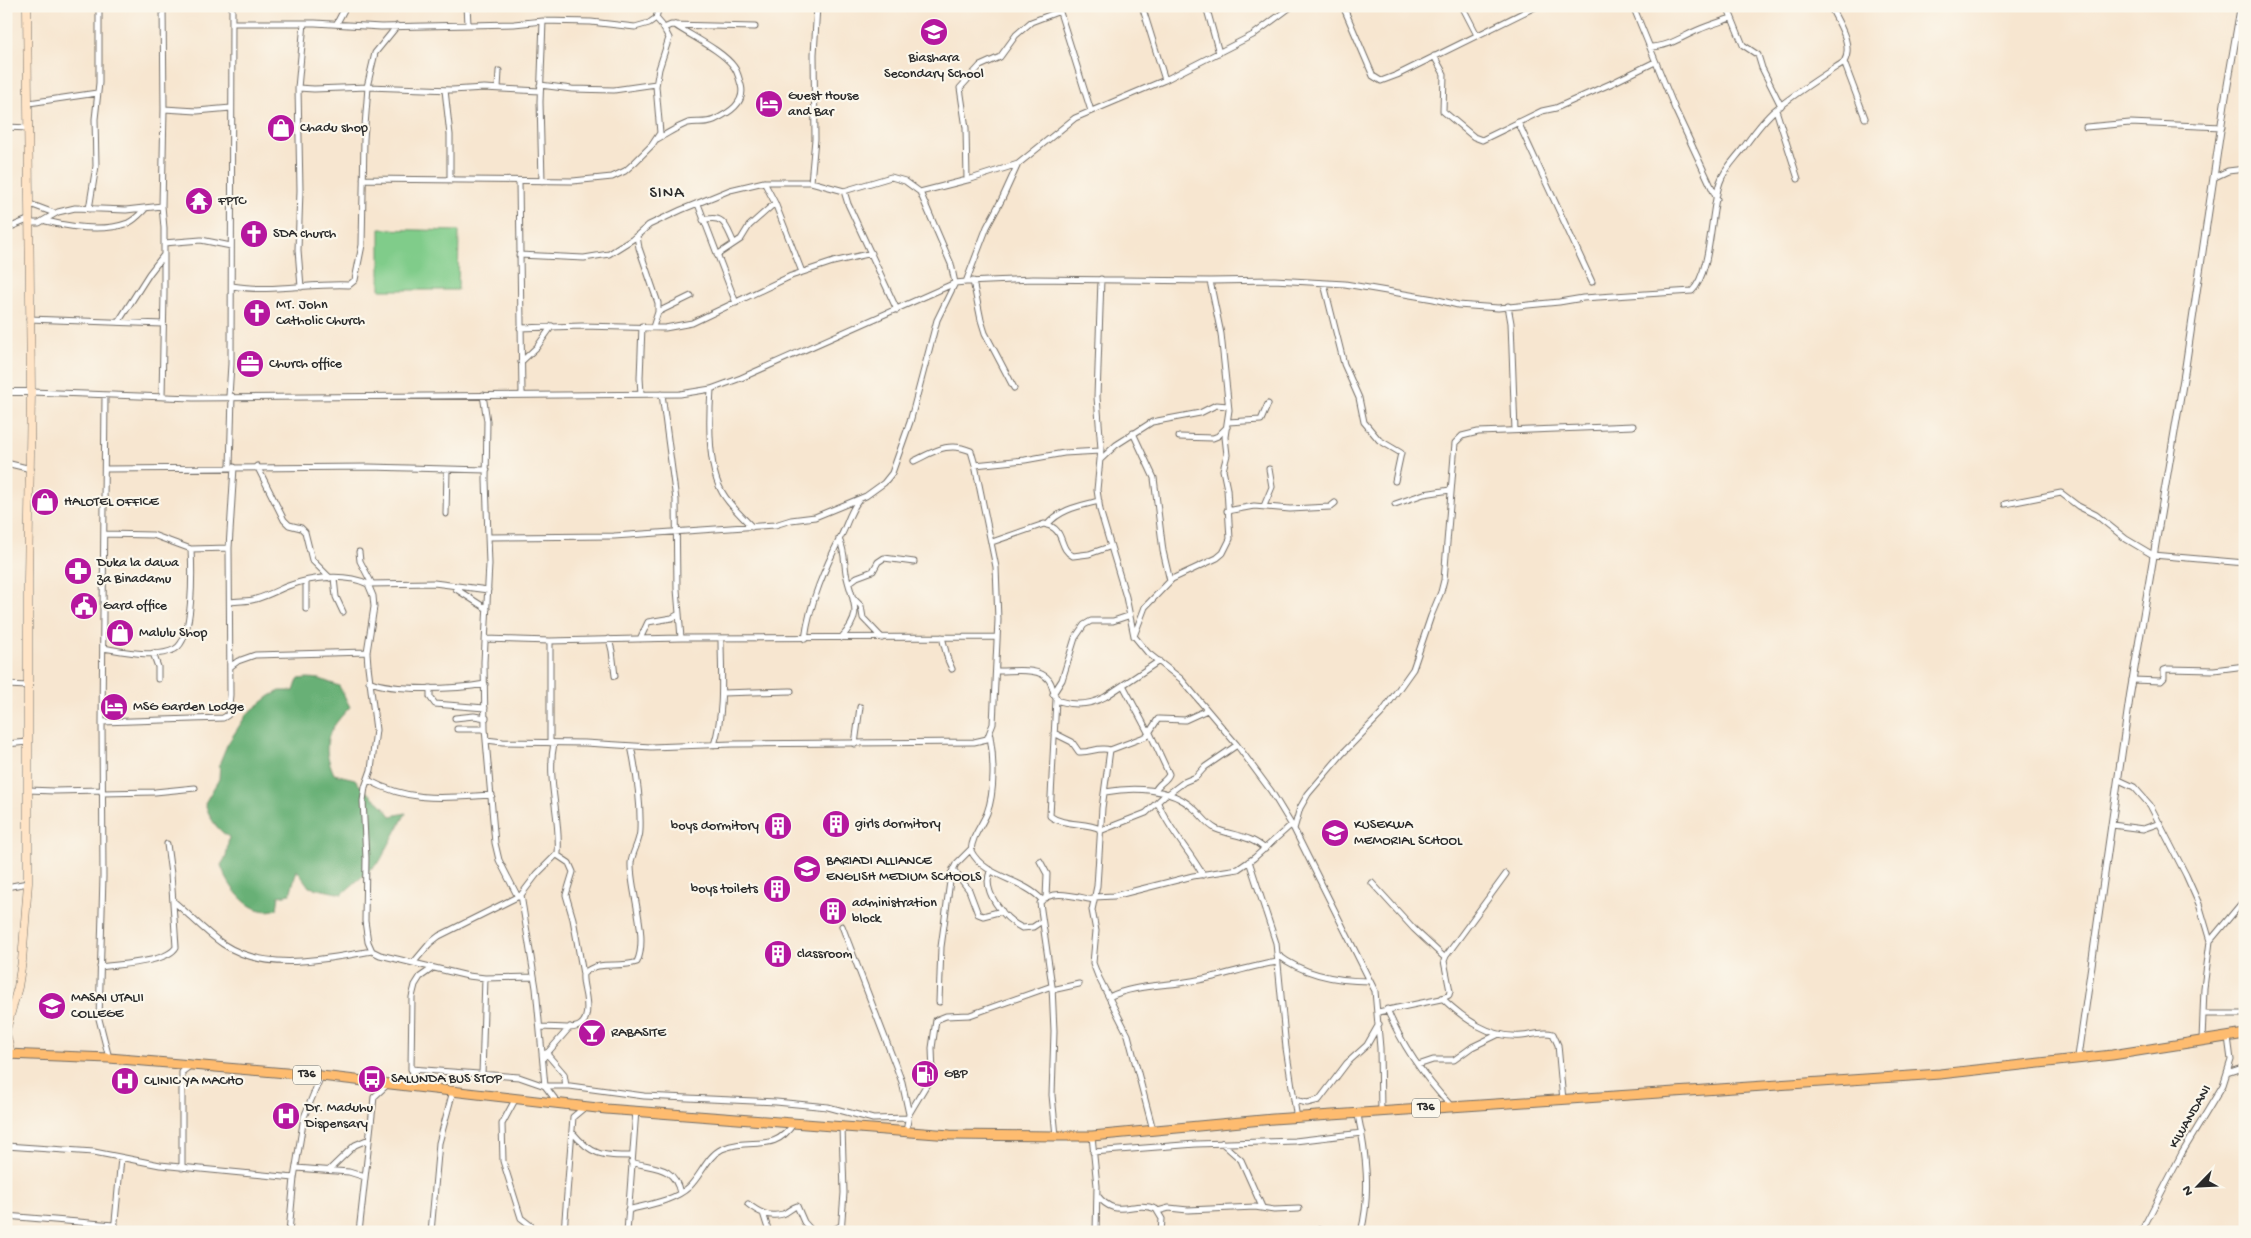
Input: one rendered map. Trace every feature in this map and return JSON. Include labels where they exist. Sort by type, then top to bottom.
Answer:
[{"type":"highway","name":"T36","points":[[9,1054],[109,1058],[321,1076],[387,1085],[453,1090],[586,1106],[906,1132],[950,1135],[1092,1136],[1451,1106],[1940,1074],[2078,1060],[2245,1034]]},
{"type":"main road","points":[[9,1054],[6,1031],[20,970],[28,883],[28,580],[31,392],[27,6]]},
{"type":"street","points":[[89,209],[96,166],[99,6]]},
{"type":"street","points":[[162,397],[164,256],[162,206],[164,109],[163,6]]},
{"type":"street","points":[[102,722],[192,720],[226,717],[229,707],[229,548],[232,467],[230,396],[232,6]]},
{"type":"street","points":[[337,23],[346,6]]},
{"type":"street","points":[[467,6],[468,24]]},
{"type":"street","points":[[232,23],[337,23],[398,26],[514,24],[543,21],[591,22],[635,27],[649,23],[656,18],[659,6]]},
{"type":"street","points":[[811,182],[815,139],[814,54],[817,6]]},
{"type":"street","points":[[1142,6],[1165,80]]},
{"type":"street","points":[[1206,6],[1219,52]]},
{"type":"street","points":[[920,192],[1018,164],[1075,118],[1165,80],[1253,35],[1292,6]]},
{"type":"street","points":[[1343,6],[1373,76],[1377,79],[1385,80],[1537,6]]},
{"type":"street","points":[[1462,6],[1477,35]]},
{"type":"street","points":[[1633,6],[1655,62],[1717,200]]},
{"type":"street","points":[[1727,6],[1743,45],[1758,55],[1762,68],[1781,106]]},
{"type":"street","points":[[6,392],[162,397],[680,394],[711,389],[741,378],[955,283],[973,281],[1101,279],[1210,282],[1274,280],[1345,284],[1434,299],[1458,305],[1498,308],[1583,298],[1692,291],[1704,274],[1709,232],[1720,182],[1728,167],[1756,130],[1776,110],[1844,62],[1848,50],[1842,31],[1830,6]]},
{"type":"street","points":[[2078,1060],[2132,680],[2185,370],[2241,6]]},
{"type":"street","points":[[967,180],[966,128],[960,88],[980,66],[1000,57],[1016,35],[1031,22],[1059,9],[1091,111]]},
{"type":"street","points":[[362,179],[519,182],[573,181],[612,176],[625,170],[656,140],[660,132],[656,84],[668,44],[668,38],[664,28],[656,18]]},
{"type":"street","points":[[1650,47],[1659,47],[1699,29],[1731,18]]},
{"type":"street","points":[[542,181],[540,88],[543,21]]},
{"type":"street","points":[[301,288],[298,250],[300,190],[298,88],[304,23]]},
{"type":"street","points":[[664,28],[675,25],[755,27]]},
{"type":"street","points":[[656,140],[686,124],[716,120],[735,107],[740,102],[742,96],[738,74],[734,66],[725,57],[675,25]]},
{"type":"street","points":[[232,286],[246,288],[301,288],[349,285],[355,280],[362,246],[362,179],[368,87],[375,53],[398,26]]},
{"type":"street","points":[[1434,56],[1444,74],[1443,111],[1455,123],[1474,137],[1482,140],[1542,111],[1556,108],[1655,62]]},
{"type":"street","points":[[1844,62],[1865,118]]},
{"type":"street","points":[[498,88],[499,71]]},
{"type":"street","points":[[298,88],[368,87],[445,90],[540,88],[614,90],[656,84]]},
{"type":"street","points":[[445,90],[451,140],[450,181]]},
{"type":"street","points":[[28,102],[97,93]]},
{"type":"street","points":[[164,109],[196,111],[231,108]]},
{"type":"street","points":[[1776,110],[1798,179]]},
{"type":"street","points":[[1518,122],[1592,282]]},
{"type":"street","points":[[2086,127],[2124,123],[2222,127]]},
{"type":"street","points":[[6,127],[29,128]]},
{"type":"street","points":[[966,282],[986,227],[1002,199],[1018,164]]},
{"type":"street","points":[[2215,177],[2228,171],[2245,169]]},
{"type":"street","points":[[488,537],[614,536],[780,525],[791,520],[814,518],[861,498],[884,483],[892,473],[910,422],[938,320],[955,283],[951,264],[920,192],[905,181],[891,176],[844,191],[811,182],[764,182],[730,190],[649,225],[637,236],[609,254],[598,257],[561,258],[519,255]]},
{"type":"street","points":[[519,182],[522,394]]},
{"type":"street","points":[[764,182],[775,204],[802,272]]},
{"type":"street","points":[[844,191],[848,204],[897,310]]},
{"type":"street","points":[[30,204],[54,213]]},
{"type":"street","points":[[698,204],[736,303]]},
{"type":"street","points":[[717,255],[741,239],[749,226],[775,204]]},
{"type":"street","points":[[6,228],[30,221],[39,224],[54,213],[75,208],[108,210],[162,206]]},
{"type":"street","points":[[46,220],[70,225],[111,226],[129,222],[146,208]]},
{"type":"street","points":[[704,220],[715,217],[724,222],[734,243]]},
{"type":"street","points":[[637,236],[639,248],[656,298],[658,312],[653,327]]},
{"type":"street","points":[[164,243],[202,240],[231,246]]},
{"type":"street","points":[[520,328],[552,326],[642,326],[665,328],[692,323],[802,272],[833,262],[872,253]]},
{"type":"street","points":[[119,321],[149,274],[164,256]]},
{"type":"street","points":[[1101,279],[1096,397],[1100,451],[1099,501],[1109,547],[1126,597],[1128,616],[1134,636],[1141,647],[1181,679],[1207,710],[1271,791],[1293,827],[1377,998],[1381,1112]]},
{"type":"street","points":[[973,281],[985,332],[1014,388]]},
{"type":"street","points":[[1134,636],[1145,607],[1170,581],[1182,573],[1208,563],[1222,552],[1230,539],[1227,489],[1223,470],[1227,455],[1225,437],[1228,406],[1221,334],[1210,282]]},
{"type":"street","points":[[1324,284],[1344,364],[1359,398],[1364,422],[1379,440],[1400,453],[1395,481]]},
{"type":"street","points":[[658,312],[691,296]]},
{"type":"street","points":[[1508,306],[1511,323],[1515,431]]},
{"type":"street","points":[[30,319],[163,324]]},
{"type":"street","points":[[521,362],[537,347],[552,326]]},
{"type":"street","points":[[641,394],[642,326]]},
{"type":"street","points":[[711,389],[712,459],[716,476],[721,491],[729,503],[752,527]]},
{"type":"street","points":[[104,394],[103,876],[99,1019],[109,1058]]},
{"type":"street","points":[[662,394],[676,492],[681,638]]},
{"type":"street","points":[[483,395],[487,421],[488,537],[485,729],[495,843],[499,860],[519,896],[534,977],[545,1055],[545,1086],[558,1103]]},
{"type":"street","points":[[1179,437],[1213,438],[1218,436],[1227,424],[1261,420],[1268,404]]},
{"type":"street","points":[[1099,461],[1116,445],[1133,433],[1161,419],[1200,413],[1216,405],[1228,406]]},
{"type":"street","points":[[1044,899],[1058,895],[1094,899],[1114,896],[1203,875],[1238,869],[1293,827],[1308,794],[1342,754],[1382,714],[1413,670],[1431,616],[1442,592],[1446,566],[1453,451],[1458,438],[1478,432],[1633,426]]},
{"type":"street","points":[[1133,433],[1154,478],[1163,551],[1170,581]]},
{"type":"street","points":[[914,461],[942,448],[958,446],[972,451],[996,567],[998,637],[993,724],[990,736],[993,752],[988,812],[972,841],[971,849],[976,860],[991,870],[1029,888],[1044,899]]},
{"type":"street","points":[[975,465],[1025,460],[1064,453],[1100,451]]},
{"type":"street","points":[[6,463],[31,469]]},
{"type":"street","points":[[104,469],[257,466],[487,470]]},
{"type":"street","points":[[257,466],[284,520],[288,525],[301,528],[304,532],[312,560],[332,578],[336,597],[343,612]]},
{"type":"street","points":[[1264,506],[1273,483],[1269,469]]},
{"type":"street","points":[[446,514],[447,470]]},
{"type":"street","points":[[1395,504],[1429,492],[1450,490]]},
{"type":"street","points":[[2005,504],[2061,493],[2078,506],[2096,515],[2126,539],[2153,555],[2245,563]]},
{"type":"street","points":[[805,639],[815,595],[851,510],[861,498]]},
{"type":"street","points":[[992,542],[1047,525],[1058,514],[1099,501]]},
{"type":"street","points":[[1227,511],[1237,508],[1264,506],[1295,509],[1330,507],[1336,504]]},
{"type":"street","points":[[1047,525],[1058,530],[1065,549],[1073,556],[1088,554],[1109,547]]},
{"type":"street","points":[[104,534],[153,534],[191,549],[229,548]]},
{"type":"street","points":[[839,539],[844,552],[849,582],[855,600],[854,621],[841,638]]},
{"type":"street","points":[[103,648],[137,653],[153,653],[175,650],[184,640],[190,610],[191,549]]},
{"type":"street","points":[[359,552],[360,561],[370,584],[374,607],[367,652],[376,730],[374,756],[363,801],[366,858],[365,920],[368,942],[372,950],[380,955],[452,973],[485,978],[534,977]]},
{"type":"street","points":[[849,582],[857,576],[873,572],[878,562],[884,558],[914,562]]},
{"type":"street","points":[[230,602],[243,599],[256,600],[306,581],[332,578],[356,580],[370,584],[434,583],[452,587],[488,590]]},
{"type":"street","points":[[306,581],[306,609]]},
{"type":"street","points":[[452,587],[487,609]]},
{"type":"street","points":[[855,600],[861,606],[865,620],[882,638]]},
{"type":"street","points":[[640,639],[648,622],[672,618],[679,614]]},
{"type":"street","points":[[1054,696],[1062,680],[1075,638],[1084,625],[1091,621],[1113,621],[1128,616]]},
{"type":"street","points":[[942,637],[952,669]]},
{"type":"street","points":[[486,639],[550,641],[681,638],[998,637]]},
{"type":"street","points":[[714,744],[720,723],[722,638]]},
{"type":"street","points":[[609,640],[615,676]]},
{"type":"street","points":[[414,962],[430,943],[439,936],[519,896],[557,855],[558,837],[551,774],[550,641]]},
{"type":"street","points":[[230,667],[238,661],[255,655],[367,652]]},
{"type":"street","points":[[153,653],[158,667],[158,679]]},
{"type":"street","points":[[1054,696],[1059,701],[1075,704],[1095,702],[1159,660]]},
{"type":"street","points":[[2132,680],[2161,681],[2164,678],[2164,670],[2214,670],[2245,666]]},
{"type":"street","points":[[996,671],[1028,672],[1046,676],[1051,683],[1054,696],[1054,733],[1050,816],[1056,820],[1086,825],[1100,830],[1146,813],[1167,794],[1184,782],[1196,778],[1205,767],[1236,745]]},
{"type":"street","points":[[369,681],[381,686],[430,688],[458,688],[485,684]]},
{"type":"street","points":[[6,685],[29,686]]},
{"type":"street","points":[[1123,685],[1169,774],[1155,791]]},
{"type":"street","points":[[430,688],[430,697],[436,704],[486,708]]},
{"type":"street","points":[[722,693],[791,692]]},
{"type":"street","points":[[855,744],[860,708]]},
{"type":"street","points":[[1054,733],[1072,742],[1079,752],[1091,752],[1103,748],[1110,750],[1149,734],[1158,719],[1185,720],[1207,710]]},
{"type":"street","points":[[456,718],[474,716],[486,718]]},
{"type":"street","points":[[457,729],[485,729]]},
{"type":"street","points":[[486,740],[651,748],[714,744],[974,742],[983,741],[990,736]]},
{"type":"street","points":[[6,744],[28,742]]},
{"type":"street","points":[[583,974],[598,965],[632,964],[637,962],[640,955],[631,861],[638,843],[640,801],[639,780],[631,746]]},
{"type":"street","points":[[1110,750],[1100,830],[1099,867],[1092,910],[1096,932],[1093,963],[1128,1035],[1153,1130]]},
{"type":"street","points":[[368,780],[387,791],[419,797],[451,798],[492,795]]},
{"type":"street","points":[[2119,780],[2134,787],[2146,798],[2160,823],[2198,904],[2210,940],[2206,965],[2202,1041]]},
{"type":"street","points":[[28,790],[155,792],[195,788]]},
{"type":"street","points":[[1105,792],[1137,788],[1167,794],[1193,807],[1213,828],[1233,835],[1247,836],[1265,849]]},
{"type":"street","points":[[1158,803],[1166,822],[1194,859],[1203,875]]},
{"type":"street","points":[[2112,825],[2143,829],[2160,823]]},
{"type":"street","points":[[100,967],[156,959],[173,952],[176,947],[174,901],[167,844]]},
{"type":"street","points":[[939,1002],[944,925],[953,869],[971,849]]},
{"type":"street","points":[[540,1026],[582,1026],[587,1020],[588,1008],[583,974],[573,919],[566,894],[573,872],[569,863],[557,855]]},
{"type":"street","points":[[1250,861],[1271,925],[1278,955],[1286,1048],[1297,1119]]},
{"type":"street","points":[[1040,862],[1047,874],[1044,899],[1040,907],[1052,988],[1054,1031],[1052,1095],[1056,1136]]},
{"type":"street","points":[[953,869],[969,890],[978,914],[983,916],[1002,911]]},
{"type":"street","points":[[991,870],[987,880],[988,885],[994,900],[1002,911],[1016,925],[1022,928],[1033,927],[1042,921]]},
{"type":"street","points":[[1445,958],[1506,874]]},
{"type":"street","points":[[6,887],[28,883]]},
{"type":"street","points":[[1372,883],[1414,929],[1445,958],[1450,991],[1449,995],[1442,998],[1378,1012]]},
{"type":"street","points":[[2210,940],[2245,899]]},
{"type":"street","points":[[174,901],[222,943],[254,957],[277,962],[302,961],[372,950]]},
{"type":"street","points":[[842,926],[902,1082],[908,1116],[906,1132]]},
{"type":"street","points":[[1278,955],[1290,964],[1314,974],[1355,981],[1370,981]]},
{"type":"street","points":[[1108,997],[1124,991],[1219,976],[1252,966],[1278,962]]},
{"type":"street","points":[[421,1087],[411,1069],[413,990],[420,978],[433,968]]},
{"type":"street","points":[[482,1075],[485,978]]},
{"type":"street","points":[[908,1116],[933,1074],[932,1048],[936,1020],[946,1016],[970,1015],[1052,988],[1080,984]]},
{"type":"street","points":[[1442,998],[1468,1020],[1497,1034],[1521,1036],[1548,1032],[1553,1034],[1558,1045],[1563,1100]]},
{"type":"street","points":[[1387,1009],[1400,1039],[1451,1106]]},
{"type":"street","points":[[2204,1014],[2245,1014]]},
{"type":"street","points":[[1294,1100],[1308,1103],[1319,1100],[1347,1063],[1367,1045],[1379,1024]]},
{"type":"street","points":[[545,1055],[570,1027]]},
{"type":"street","points":[[1418,1065],[1433,1060],[1454,1060],[1472,1047],[1497,1034]]},
{"type":"street","name":"KIWANDANI","points":[[2141,1232],[2182,1153],[2223,1085],[2230,1060],[2228,1037]]},
{"type":"street","points":[[545,1055],[564,1074],[566,1086]]},
{"type":"street","points":[[182,1168],[182,1072],[193,1065]]},
{"type":"street","points":[[2227,1073],[2245,1067]]},
{"type":"street","points":[[411,1069],[519,1077],[545,1086],[566,1086],[644,1096],[783,1102],[828,1107],[873,1119],[908,1116]]},
{"type":"street","points":[[289,1232],[294,1178],[304,1117],[321,1076]]},
{"type":"street","points":[[359,1232],[374,1097],[387,1085]]},
{"type":"street","points":[[431,1232],[439,1142],[453,1090]]},
{"type":"street","points":[[516,1098],[502,1124],[503,1161],[521,1218],[539,1232]]},
{"type":"street","points":[[564,1232],[573,1117],[586,1106]]},
{"type":"street","points":[[626,1231],[636,1110]]},
{"type":"street","points":[[1358,1115],[1362,1133],[1367,1199],[1362,1232]]},
{"type":"street","points":[[628,1210],[680,1193],[720,1150],[736,1144],[777,1141],[788,1133],[795,1123]]},
{"type":"street","points":[[842,1127],[844,1193],[842,1232]]},
{"type":"street","points":[[572,1132],[590,1151],[608,1156],[632,1159],[669,1171],[676,1180],[680,1193]]},
{"type":"street","points":[[1093,1152],[1295,1141],[1362,1133]]},
{"type":"street","points":[[1092,1136],[1097,1195],[1096,1232]]},
{"type":"street","points":[[329,1170],[359,1142],[369,1139]]},
{"type":"street","points":[[1222,1144],[1241,1160],[1262,1207]]},
{"type":"street","points":[[6,1146],[79,1151],[182,1168],[245,1172],[294,1178]]},
{"type":"street","points":[[114,1232],[121,1158]]},
{"type":"street","points":[[296,1168],[349,1172],[365,1177]]},
{"type":"street","points":[[1097,1195],[1106,1206],[1112,1208],[1145,1206],[1158,1211],[1169,1208],[1188,1210],[1262,1207],[1274,1210],[1299,1210]]},
{"type":"street","points":[[748,1204],[763,1214],[780,1214],[797,1206],[804,1222],[813,1232]]},
{"type":"street","points":[[1158,1211],[1162,1219],[1161,1232]]},
{"type":"street","points":[[763,1214],[769,1232]]},
{"type":"street","points":[[6,1216],[114,1225]]},
{"type":"street","points":[[830,1232],[842,1225]]},
{"type":"green space","points":[[380,229],[459,231],[458,290],[380,290]]},
{"type":"green space","points":[[298,679],[320,679],[339,686],[350,707],[336,723],[328,737],[328,754],[334,774],[355,779],[391,816],[406,813],[380,861],[342,894],[309,887],[297,870],[290,894],[279,896],[277,909],[267,911],[250,905],[242,899],[229,883],[221,865],[226,857],[229,837],[220,831],[214,823],[205,803],[219,779],[220,762],[227,745],[247,714],[270,696],[280,691],[294,691]]},
{"type":"place","name":"Biashara Secondary School","points":[[934,32]]},
{"type":"place","name":"Guest House and Bar","points":[[769,104]]},
{"type":"place","name":"Chadu shop","points":[[281,128]]},
{"type":"place","name":"FPTC","points":[[199,201]]},
{"type":"place","name":"SDA church","points":[[254,234]]},
{"type":"place","name":"MT. John Catholic Church","points":[[257,313]]},
{"type":"place","name":"Church office","points":[[250,364]]},
{"type":"place","name":"HALOTEL OFFICE","points":[[45,502]]},
{"type":"place","name":"Duka la dawa za Binadamu","points":[[78,571]]},
{"type":"place","name":"Gard office","points":[[84,606]]},
{"type":"place","name":"Malulu Shop","points":[[120,633]]},
{"type":"place","name":"MSG Garden Lodge","points":[[114,707]]},
{"type":"place","name":"girls dormitory","points":[[836,824]]},
{"type":"place","name":"boys dormitory","points":[[778,826]]},
{"type":"place","name":"KUSEKWA MEMORIAL SCHOOL","points":[[1335,833]]},
{"type":"place","name":"BARIADI ALLIANCE ENGLISH MEDIUM SCHOOLS","points":[[807,869]]},
{"type":"place","name":"boys toilets","points":[[777,889]]},
{"type":"place","name":"administration block","points":[[833,911]]},
{"type":"place","name":"classroom","points":[[778,954]]},
{"type":"place","name":"MASAI UTALII COLLEGE","points":[[52,1006]]},
{"type":"place","name":"RABASITE","points":[[592,1033]]},
{"type":"place","name":"GBP","points":[[925,1074]]},
{"type":"place","name":"SALUNDA BUS STOP","points":[[372,1079]]},
{"type":"place","name":"CLINIC YA MACHO","points":[[125,1081]]},
{"type":"place","name":"Dr. Maduhu Dispensary","points":[[286,1116]]},
{"type":"district","name":"SINA","points":[[667,194]]}]
